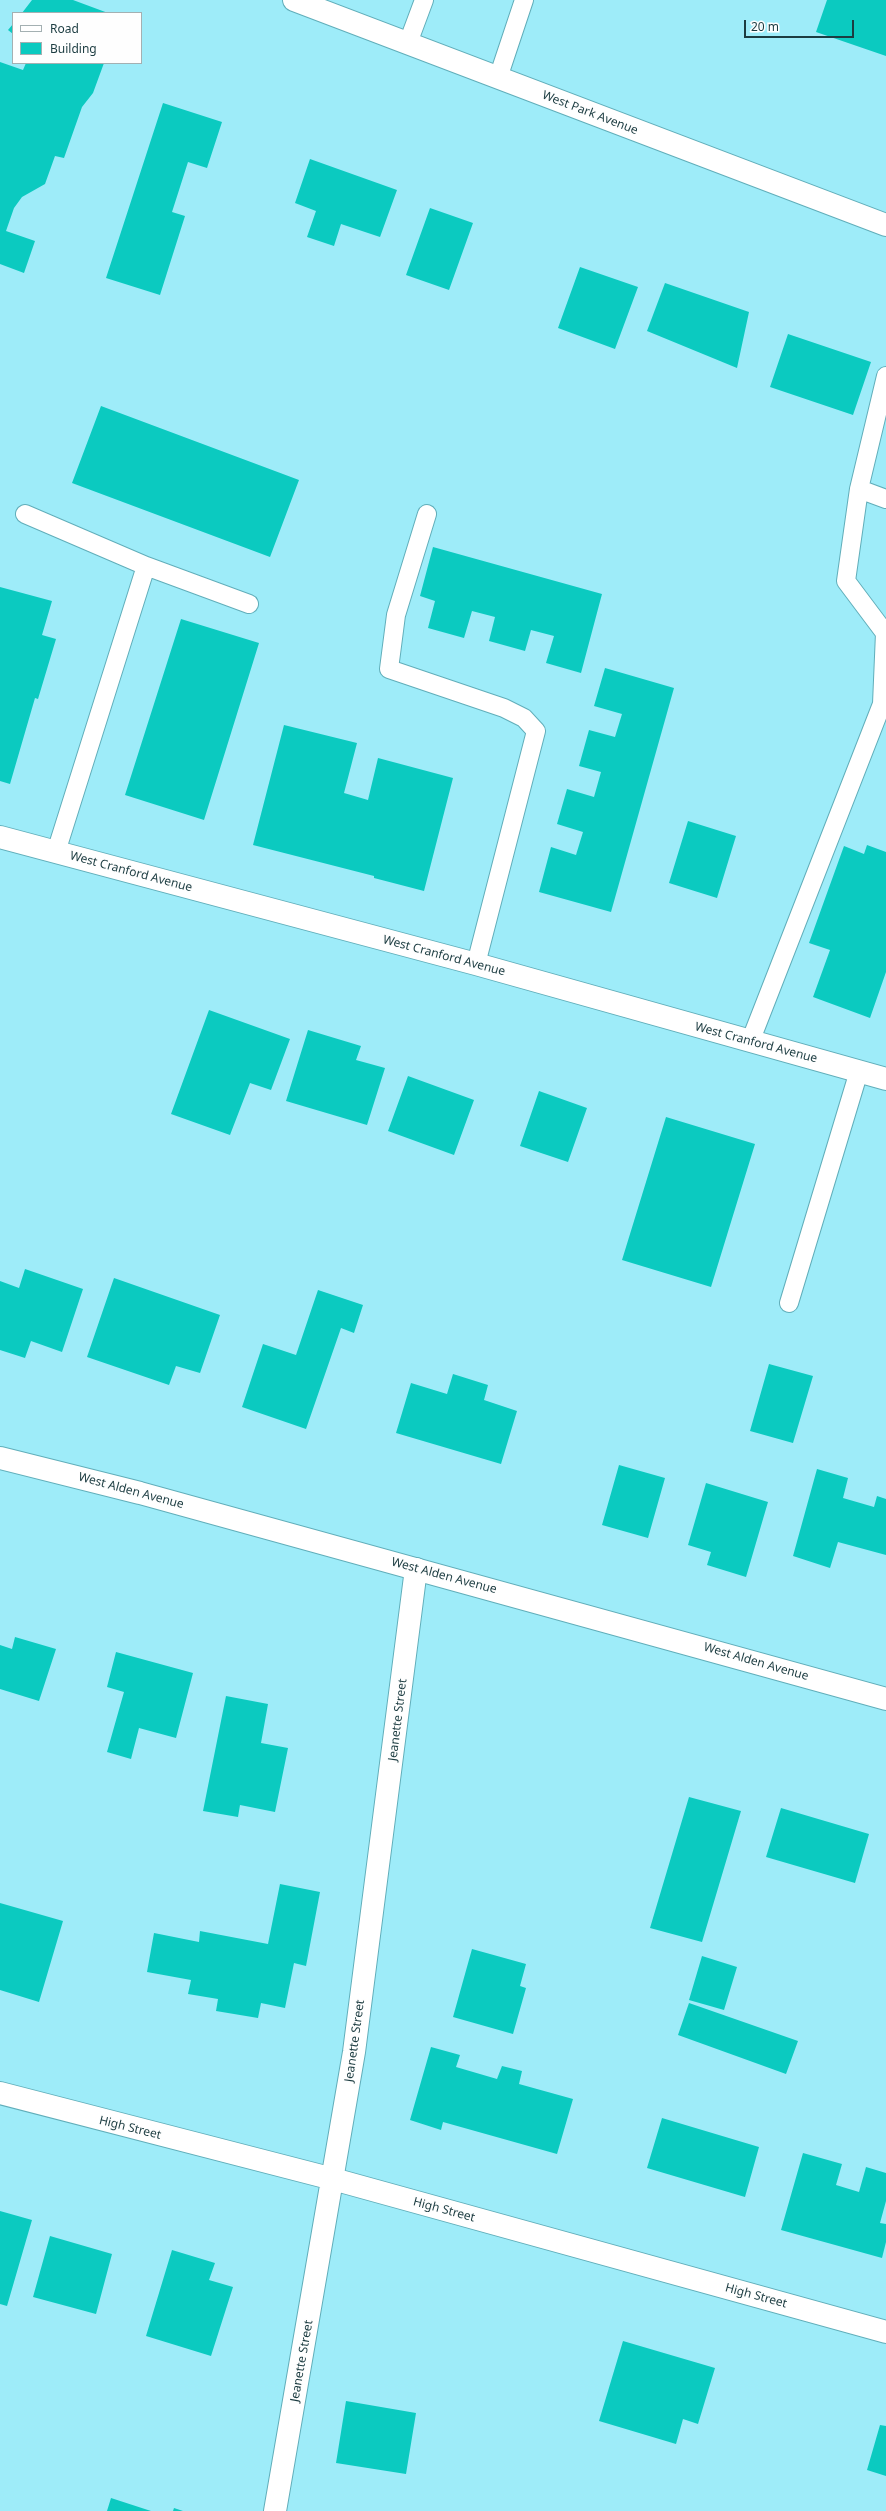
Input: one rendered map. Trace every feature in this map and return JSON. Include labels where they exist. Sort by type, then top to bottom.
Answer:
[{"type":"street","name":"West Park Avenue","points":[[294,0],[886,225]]},
{"type":"street","name":"West Cranford Avenue","points":[[0,837],[476,964],[886,1079]]},
{"type":"street","name":"West Alden Avenue","points":[[0,1458],[140,1493],[886,1699]]},
{"type":"street","name":"Jeanette Street","points":[[275,2511],[333,2180],[380,1862],[416,1569]]},
{"type":"street","name":"High Street","points":[[0,2093],[333,2180],[886,2332]]},
{"type":"lane","points":[[408,43],[424,0]]},
{"type":"lane","points":[[498,78],[524,0]]},
{"type":"lane","points":[[750,1042],[882,704],[885,633],[846,581],[859,489],[886,376]]},
{"type":"lane","points":[[859,489],[886,499]]},
{"type":"lane","points":[[25,514],[146,566],[249,604]]},
{"type":"lane","points":[[428,514],[396,615],[389,669],[504,708],[524,718],[536,731],[476,964]]},
{"type":"lane","points":[[56,852],[146,566]]},
{"type":"lane","points":[[789,1304],[859,1071]]},
{"type":"building","points":[[32,0],[73,0],[105,12],[23,12]]},
{"type":"building","points":[[827,0],[886,0],[886,56],[816,32]]},
{"type":"building","points":[[12,25],[12,33],[8,30]]},
{"type":"building","points":[[0,62],[23,70],[26,64],[104,64],[93,93],[82,107],[64,158],[55,156],[45,184],[22,197],[14,208],[6,231],[35,241],[24,273],[0,264]]},
{"type":"building","points":[[163,103],[222,122],[207,168],[188,162],[172,212],[185,216],[160,295],[106,278]]},
{"type":"building","points":[[310,159],[397,190],[380,237],[341,224],[334,246],[307,237],[316,211],[295,203]]},
{"type":"building","points":[[430,208],[473,223],[449,290],[406,275]]},
{"type":"building","points":[[580,267],[638,287],[615,349],[558,328]]},
{"type":"building","points":[[665,283],[749,312],[737,368],[647,331]]},
{"type":"building","points":[[788,334],[871,362],[853,415],[770,387]]},
{"type":"building","points":[[101,406],[299,480],[270,557],[72,483]]},
{"type":"building","points":[[433,547],[602,594],[581,673],[546,663],[554,636],[531,630],[525,651],[489,641],[495,617],[472,611],[464,638],[428,628],[435,601],[420,596]]},
{"type":"building","points":[[0,587],[52,601],[42,635],[56,639],[38,699],[35,698],[10,784],[0,781]]},
{"type":"building","points":[[181,619],[259,643],[204,820],[125,795]]},
{"type":"building","points":[[605,668],[674,688],[611,912],[539,892],[551,847],[576,855],[583,832],[557,824],[567,789],[594,797],[601,772],[579,766],[589,730],[615,737],[622,714],[594,706]]},
{"type":"building","points":[[284,725],[357,743],[344,793],[368,800],[378,758],[453,778],[424,891],[374,878],[374,876],[253,845]]},
{"type":"building","points":[[688,821],[736,836],[717,898],[669,883]]},
{"type":"building","points":[[867,845],[886,852],[886,972],[870,1018],[813,997],[830,950],[809,943],[844,846],[864,854]]},
{"type":"building","points":[[209,1010],[290,1039],[271,1090],[250,1083],[230,1135],[171,1114]]},
{"type":"building","points":[[308,1030],[361,1046],[356,1060],[385,1068],[367,1125],[286,1101]]},
{"type":"building","points":[[408,1076],[474,1100],[454,1155],[388,1131]]},
{"type":"building","points":[[539,1091],[587,1108],[568,1162],[520,1146]]},
{"type":"building","points":[[666,1117],[755,1144],[711,1287],[622,1260]]},
{"type":"building","points":[[25,1269],[83,1289],[62,1352],[31,1341],[25,1358],[0,1350],[0,1281],[19,1288]]},
{"type":"building","points":[[114,1278],[220,1315],[200,1373],[176,1366],[169,1385],[87,1357]]},
{"type":"building","points":[[318,1290],[363,1305],[354,1333],[341,1328],[306,1429],[242,1407],[263,1344],[296,1355]]},
{"type":"building","points":[[769,1364],[813,1376],[793,1443],[750,1431]]},
{"type":"building","points":[[453,1374],[488,1385],[484,1400],[517,1411],[501,1464],[396,1433],[411,1383],[447,1394]]},
{"type":"building","points":[[619,1465],[665,1478],[648,1538],[602,1525]]},
{"type":"building","points":[[817,1469],[848,1478],[843,1498],[874,1507],[877,1496],[886,1499],[886,1555],[838,1542],[830,1568],[793,1556]]},
{"type":"building","points":[[706,1483],[768,1502],[746,1577],[707,1565],[711,1552],[688,1545]]},
{"type":"building","points":[[15,1637],[56,1649],[39,1701],[0,1689],[0,1645],[12,1649]]},
{"type":"building","points":[[116,1652],[193,1673],[176,1738],[139,1728],[131,1759],[107,1752],[124,1692],[107,1687]]},
{"type":"building","points":[[226,1696],[268,1704],[261,1743],[288,1748],[275,1812],[240,1805],[238,1817],[203,1811]]},
{"type":"building","points":[[689,1797],[741,1811],[702,1942],[650,1928]]},
{"type":"building","points":[[781,1808],[869,1834],[855,1883],[766,1857]]},
{"type":"building","points":[[280,1884],[320,1892],[306,1966],[294,1963],[285,2008],[261,2003],[258,2018],[216,2011],[218,1999],[188,1994],[191,1980],[147,1972],[154,1933],[199,1942],[200,1931],[268,1944]]},
{"type":"building","points":[[0,1903],[63,1921],[39,2002],[0,1990]]},
{"type":"building","points":[[472,1949],[526,1964],[520,1986],[526,1988],[513,2034],[453,2017]]},
{"type":"building","points":[[702,1956],[737,1967],[724,2010],[689,2000]]},
{"type":"building","points":[[689,2003],[798,2041],[786,2074],[678,2035]]},
{"type":"building","points":[[431,2047],[460,2055],[456,2067],[497,2079],[502,2066],[522,2071],[519,2084],[573,2099],[557,2154],[443,2122],[441,2130],[410,2120]]},
{"type":"building","points":[[662,2118],[759,2147],[745,2197],[647,2168]]},
{"type":"building","points":[[803,2153],[842,2164],[836,2185],[859,2192],[866,2167],[886,2173],[886,2201],[880,2223],[886,2224],[886,2242],[882,2258],[781,2230]]},
{"type":"building","points":[[0,2211],[32,2220],[7,2306],[0,2304]]},
{"type":"building","points":[[50,2236],[112,2254],[96,2314],[33,2297]]},
{"type":"building","points":[[172,2250],[215,2263],[209,2280],[233,2287],[211,2356],[146,2336]]},
{"type":"building","points":[[623,2341],[715,2368],[698,2424],[683,2419],[676,2444],[599,2421]]},
{"type":"building","points":[[346,2401],[416,2413],[406,2474],[336,2463]]},
{"type":"building","points":[[880,2425],[886,2426],[886,2476],[867,2470]]},
{"type":"building","points":[[111,2498],[151,2511],[107,2511]]},
{"type":"building","points":[[174,2508],[183,2511],[173,2511]]}]
